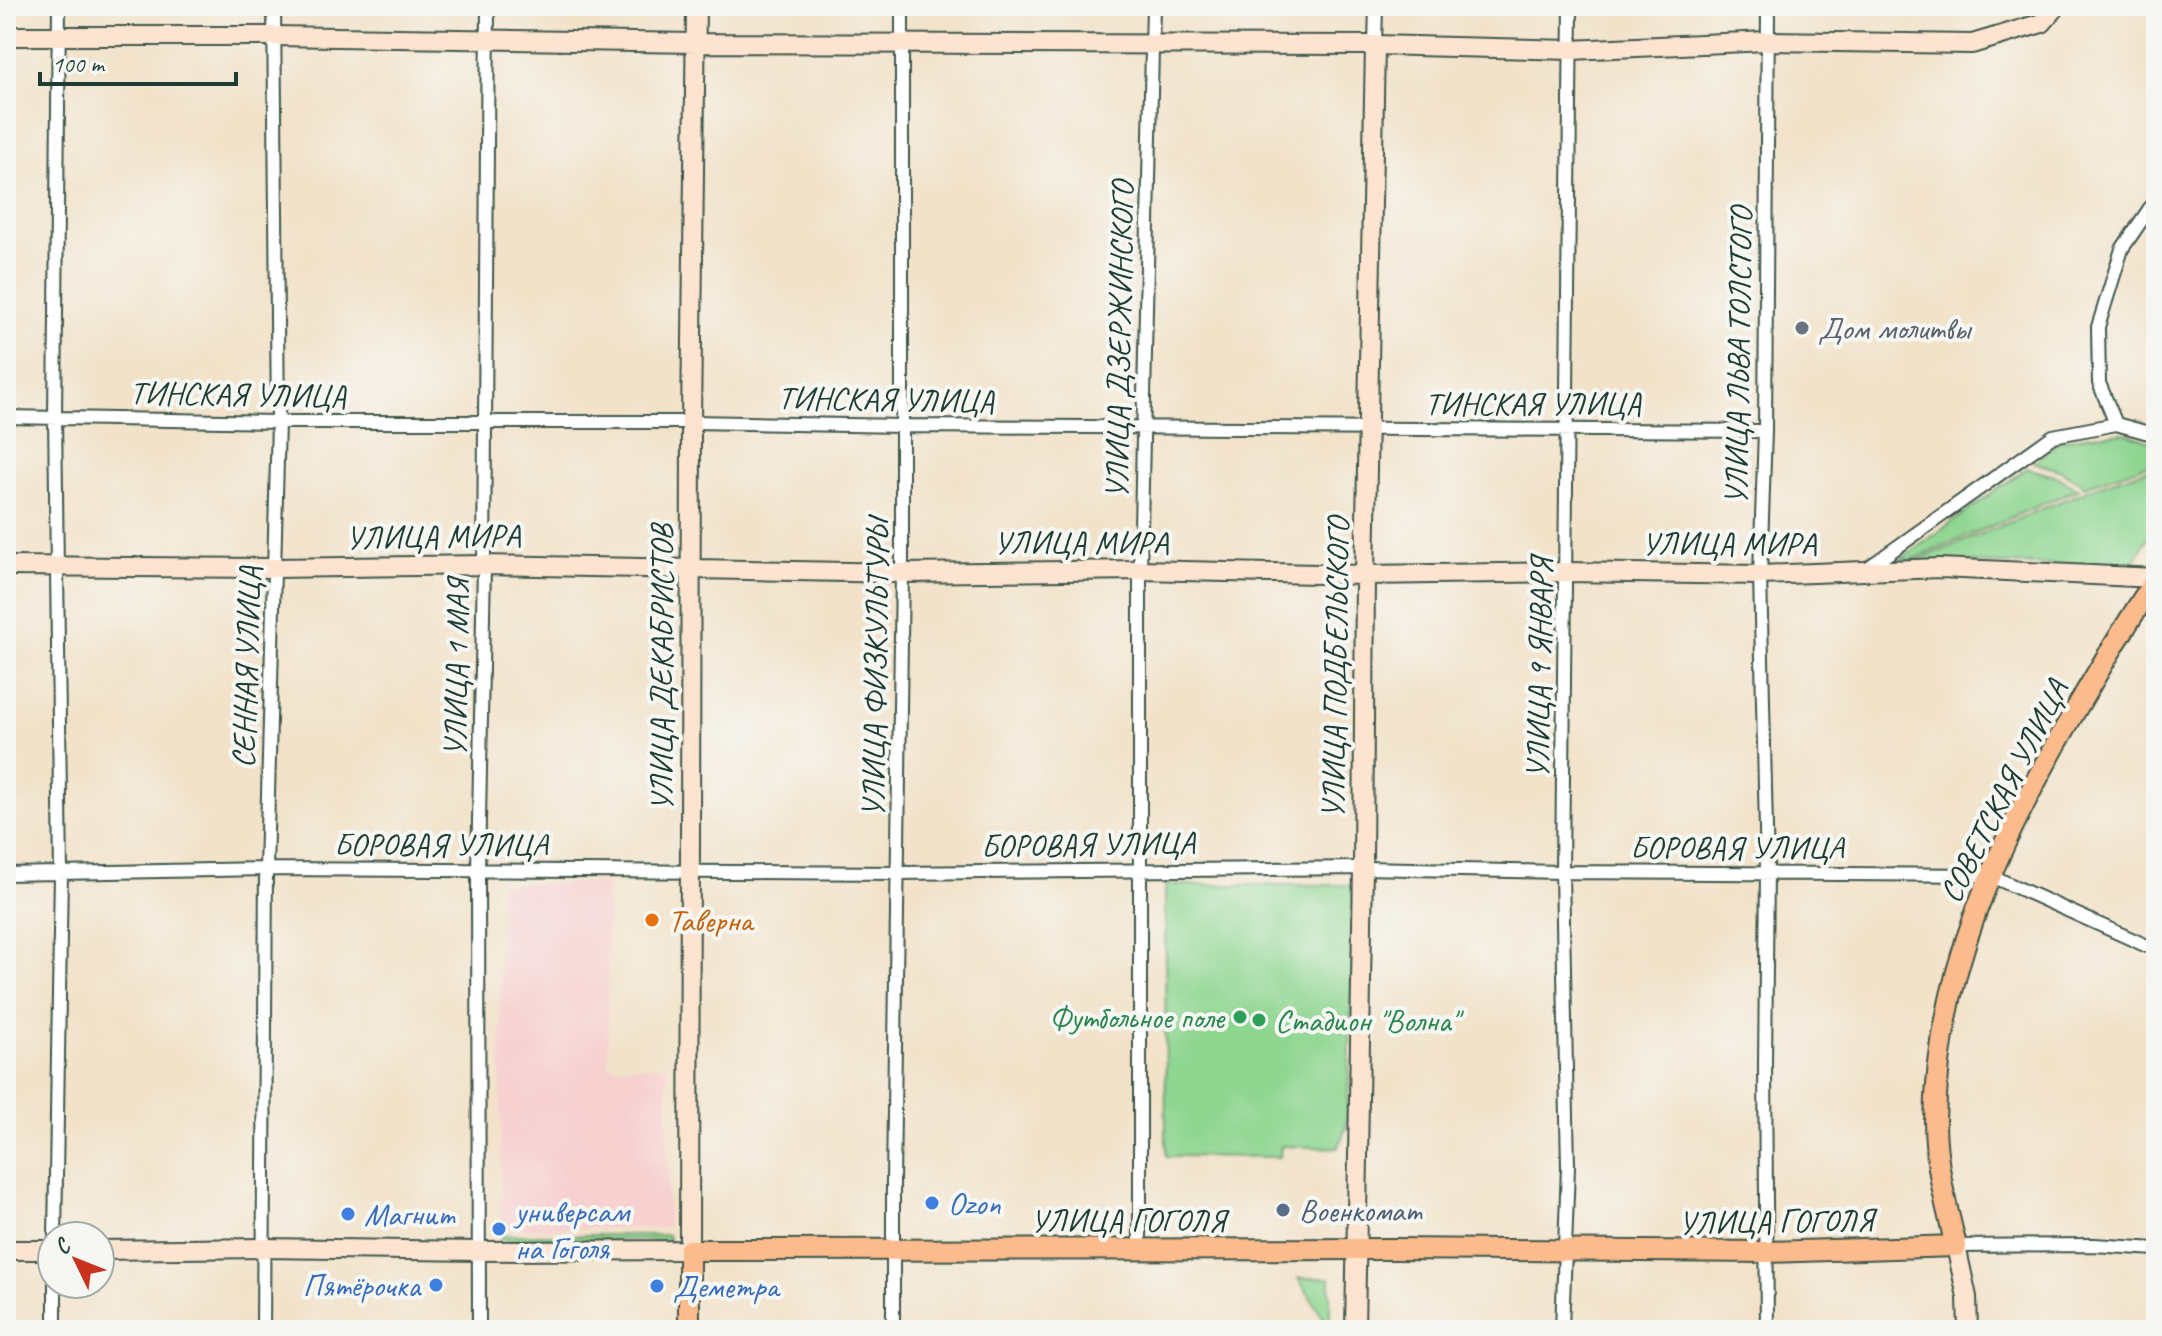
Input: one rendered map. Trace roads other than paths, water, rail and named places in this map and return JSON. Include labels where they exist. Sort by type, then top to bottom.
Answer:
[{"type":"main road","name":"УЛИЦА ДЕКАБРИСТОВ","points":[[689,1330],[691,422],[696,6]]},
{"type":"main road","points":[[6,36],[274,36],[695,43],[1375,45],[1571,50],[1767,41],[1972,44],[2042,23],[2057,6]]},
{"type":"main road","name":"УЛИЦА ПОДБЕЛЬСКОГО","points":[[1355,1330],[1375,45]]},
{"type":"main road","name":"УЛИЦА МИРА","points":[[6,566],[274,568],[484,565],[902,573],[1140,570],[1365,575],[1566,572],[1760,575],[1940,568],[2156,578]]},
{"type":"main road","name":"СОВЕТСКАЯ УЛИЦА","points":[[1968,1330],[1967,1297],[1939,1171],[1935,1122],[1940,1048],[1949,996],[1963,943],[1989,875],[2051,753],[2123,628],[2156,578]]},
{"type":"main road","name":"УЛИЦА ГОГОЛЯ","points":[[116,1250],[1356,1249],[1766,1252],[1956,1246]]},
{"type":"main road","points":[[6,1250],[36,1250]]},
{"type":"street","points":[[55,1220],[61,874],[55,417],[59,6]]},
{"type":"street","name":"СЕННАЯ УЛИЦА","points":[[263,1330],[266,869],[278,422],[274,6]]},
{"type":"street","name":"УЛИЦА 1 МАЯ","points":[[479,1330],[478,871],[484,565],[488,6]]},
{"type":"street","name":"УЛИЦА ФИЗКУЛЬТУРЫ","points":[[893,1330],[903,426],[902,6]]},
{"type":"street","name":"УЛИЦА ДЗЕРЖИНСКОГО","points":[[1140,1250],[1140,570],[1153,6]]},
{"type":"street","name":"УЛИЦА ПОДБЕЛЬСКОГО","points":[[1375,45],[1376,6]]},
{"type":"street","name":"УЛИЦА 9 ЯНВАРЯ","points":[[1562,1330],[1568,1167],[1562,872],[1571,6]]},
{"type":"street","name":"УЛИЦА ЛЬВА ТОЛСТОГО","points":[[1767,1330],[1767,872],[1760,575],[1765,431],[1768,6]]},
{"type":"street","points":[[2116,424],[2099,383],[2098,327],[2122,249],[2156,199]]},
{"type":"street","name":"ТИНСКАЯ УЛИЦА","points":[[6,417],[278,422],[691,422],[1765,431]]},
{"type":"street","points":[[1864,571],[2053,436],[2116,424],[2156,435]]},
{"type":"street","name":"БОРОВАЯ УЛИЦА","points":[[6,874],[266,869],[899,873],[1363,868],[1989,875],[2147,946],[2156,946]]},
{"type":"street","name":"УЛИЦА ГОГОЛЯ","points":[[1956,1246],[2094,1245],[2156,1249]]},
{"type":"street","points":[[55,1300],[55,1330]]},
{"type":"place","name":"Дом молитвы","points":[[1802,328]]},
{"type":"place","name":"Таверна","points":[[652,920]]},
{"type":"place","name":"Футбольное поле","points":[[1240,1017]]},
{"type":"place","name":"Стадион \"Волна\"","points":[[1259,1020]]},
{"type":"place","name":"Ozon","points":[[932,1203]]},
{"type":"place","name":"Военкомат","points":[[1283,1210]]},
{"type":"place","name":"Магнит","points":[[348,1214]]},
{"type":"place","name":"универсам на Гоголя","points":[[499,1229]]},
{"type":"place","name":"Пятёрочка","points":[[436,1285]]},
{"type":"place","name":"Деметра","points":[[657,1286]]}]
